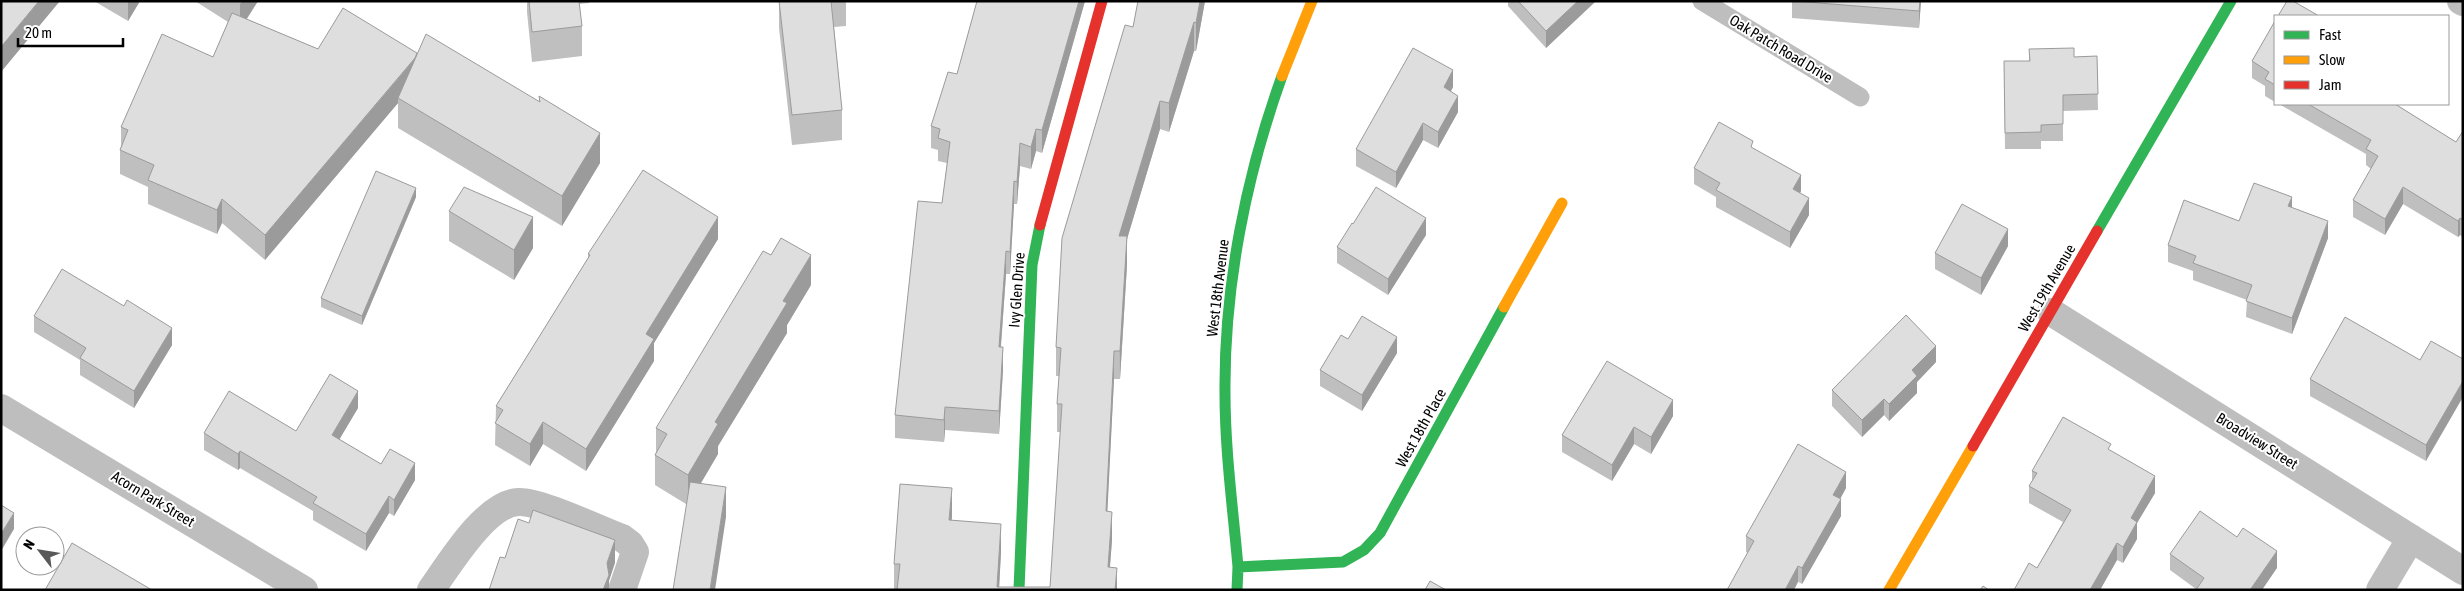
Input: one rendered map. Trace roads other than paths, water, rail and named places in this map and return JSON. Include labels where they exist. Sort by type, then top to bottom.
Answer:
[{"type":"street","name":"Ivy Glen Drive","points":[[1019,590],[1032,265],[1043,208],[1102,1]]},
{"type":"street","name":"West 18th Avenue","points":[[1237,590],[1238,567],[1225,392],[1227,332],[1233,276],[1246,201],[1262,130],[1290,50],[1312,1]]},
{"type":"street","name":"West 19th Avenue","points":[[1889,590],[2231,1]]},
{"type":"street","name":"West 18th Place","points":[[1238,567],[1343,562],[1358,556],[1369,547],[1380,534],[1562,203]]},
{"type":"street","name":"Broadview Street","points":[[2052,312],[2463,571]]},
{"type":"street","name":"Acorn Park Street","points":[[1,408],[304,590]]},
{"type":"street","points":[[431,590],[486,519],[503,506],[518,502],[534,504],[622,538],[630,544],[635,552],[634,561],[622,590]]},
{"type":"street","points":[[2380,590],[2411,538]]},
{"type":"lane","name":"Oak Patch Road Drive","points":[[1702,1],[1860,97]]}]
